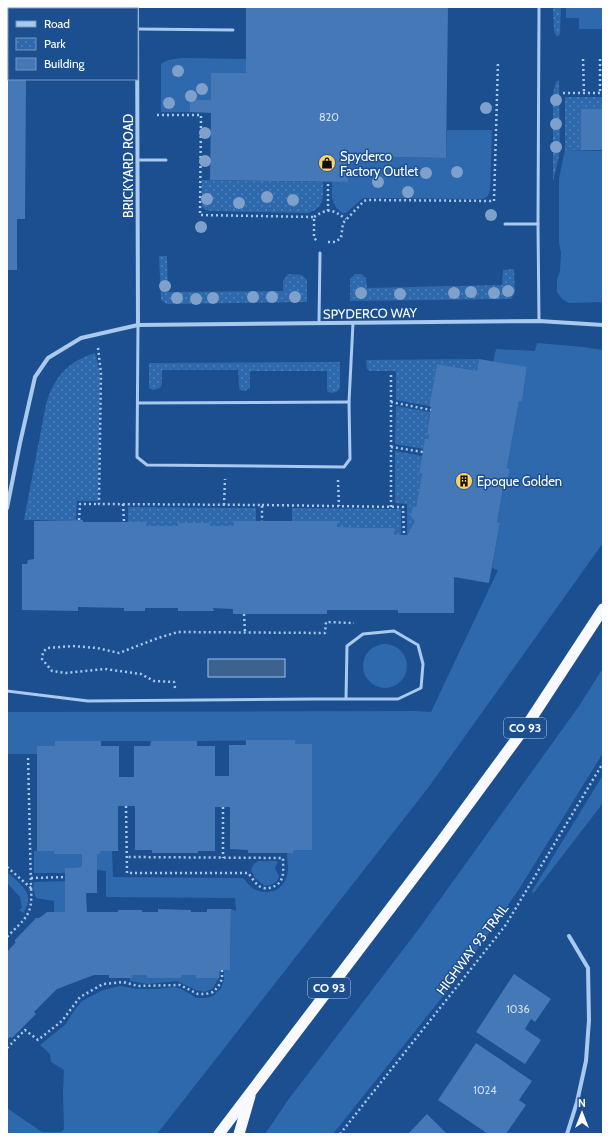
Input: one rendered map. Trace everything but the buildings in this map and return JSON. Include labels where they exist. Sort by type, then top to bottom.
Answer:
[{"type":"highway","name":"CO 93","points":[[219,1134],[440,843],[524,729],[603,609]]},
{"type":"highway","points":[[239,1134],[253,1089]]},
{"type":"street","name":"BRICKYARD ROAD","points":[[137,80],[138,325]]},
{"type":"street","name":"SPYDERCO WAY","points":[[7,508],[35,377],[48,358],[81,338],[138,325],[539,321],[603,325]]},
{"type":"street","points":[[567,1134],[577,1102],[586,1061],[588,1020],[588,968],[569,936]]},
{"type":"lane","points":[[539,7],[539,321]]},
{"type":"lane","points":[[138,29],[233,30]]},
{"type":"lane","points":[[138,160],[166,160]]},
{"type":"lane","points":[[504,224],[538,224]]},
{"type":"lane","points":[[319,323],[320,254]]},
{"type":"lane","points":[[138,325],[137,457],[147,465],[344,467],[350,459],[349,402],[353,322]]},
{"type":"lane","points":[[138,403],[349,402]]},
{"type":"lane","points":[[7,690],[88,701],[398,699],[422,688],[423,664],[418,645],[394,631],[363,634],[347,646],[346,699]]},
{"type":"path","points":[[583,59],[584,93]]},
{"type":"path","points":[[563,93],[602,93],[600,59]]},
{"type":"path","points":[[314,216],[314,238],[318,242],[335,242],[341,238],[343,223],[364,201],[494,201],[498,61]]},
{"type":"path","points":[[157,115],[201,115],[200,215],[314,216],[322,211],[328,211],[335,212],[346,219]]},
{"type":"path","points":[[328,182],[328,211]]},
{"type":"path","points":[[391,374],[391,506]]},
{"type":"path","points":[[391,402],[431,410]]},
{"type":"path","points":[[391,447],[423,452]]},
{"type":"path","points":[[225,466],[224,505],[404,506],[404,535]]},
{"type":"path","points":[[338,467],[339,506]]},
{"type":"path","points":[[80,520],[80,504],[99,504]]},
{"type":"path","points":[[123,504],[124,522]]},
{"type":"path","points":[[262,505],[262,521]]},
{"type":"path","points":[[244,614],[245,632]]},
{"type":"path","points":[[176,700],[174,682],[154,682],[141,674],[105,669],[66,673],[52,671],[42,658],[44,652],[47,648],[73,646],[97,648],[119,653],[178,632],[326,633],[326,622],[357,623],[363,634]]},
{"type":"path","points":[[7,937],[29,913],[32,902],[28,755]]},
{"type":"path","name":"HIGHWAY 93 TRAIL","points":[[340,1134],[505,926],[603,764]]},
{"type":"path","points":[[126,806],[127,873],[248,873],[257,885],[266,889],[277,886],[284,874],[284,858],[127,857]]},
{"type":"path","points":[[223,807],[223,858]]},
{"type":"path","points":[[7,867],[31,888]]},
{"type":"path","points":[[31,878],[66,877]]},
{"type":"path","points":[[7,1048],[25,1030],[38,1040],[62,1021],[80,997],[103,984],[123,982],[138,986],[154,987],[172,985],[180,986],[198,994],[206,994],[213,992],[218,987],[222,979],[222,970]]},
{"type":"green space","points":[[553,7],[561,7],[560,34],[557,37],[554,31]]},
{"type":"green space","points":[[566,7],[603,7],[603,29],[579,29],[579,18],[566,18]]},
{"type":"green space","points":[[182,58],[246,59],[246,73],[212,73],[211,100],[190,100],[190,112],[161,112],[161,64],[168,60]]},
{"type":"green space","points":[[559,80],[560,151],[553,182],[553,94],[556,82]]},
{"type":"green space","points":[[565,97],[603,97],[603,109],[581,109],[581,150],[565,150]]},
{"type":"green space","points":[[447,130],[492,130],[490,191],[487,197],[482,199],[363,198],[346,213],[342,213],[335,206],[332,199],[332,182],[348,182],[349,156],[446,158]]},
{"type":"green space","points":[[565,150],[603,151],[603,302],[569,303],[562,299],[557,292],[557,280],[560,271],[561,253],[559,243],[559,178]]},
{"type":"green space","points":[[202,180],[323,182],[323,197],[318,208],[308,213],[211,211],[205,210],[202,206]]},
{"type":"green space","points":[[159,256],[167,256],[168,292],[283,291],[283,281],[288,274],[302,275],[307,280],[307,302],[167,304],[161,300]]},
{"type":"green space","points":[[514,269],[515,293],[511,299],[350,301],[350,279],[355,274],[361,274],[366,278],[367,288],[502,285],[503,270]]},
{"type":"green space","points":[[537,343],[603,350],[603,543],[428,788],[157,1134],[7,1134],[7,1108],[42,1132],[61,1132],[64,1129],[64,1070],[51,1062],[50,1054],[40,1045],[66,1024],[82,1001],[103,990],[120,986],[137,989],[175,987],[197,998],[205,998],[213,996],[221,988],[224,979],[224,970],[230,969],[231,909],[236,911],[235,898],[106,897],[106,871],[97,870],[97,854],[100,854],[100,851],[112,851],[113,877],[243,878],[253,888],[259,891],[274,891],[282,885],[287,875],[287,853],[293,853],[293,850],[312,850],[312,744],[295,744],[294,740],[55,741],[55,746],[37,754],[7,754],[7,712],[431,712],[498,570],[492,568],[500,523],[497,522],[503,489],[506,489],[510,469],[507,468],[519,401],[522,402],[527,368],[493,362],[496,349],[535,351]]},
{"type":"green space","points":[[95,353],[100,373],[98,501],[77,501],[76,520],[24,520],[46,404],[50,394],[63,371],[77,361]]},
{"type":"green space","points":[[479,359],[477,371],[437,364],[429,406],[396,400],[396,371],[370,371],[367,369],[366,360]]},
{"type":"green space","points":[[340,362],[340,388],[338,391],[333,393],[328,392],[327,390],[327,371],[250,371],[250,388],[245,391],[240,390],[239,387],[238,370],[162,370],[162,384],[160,388],[153,390],[149,388],[149,363]]},
{"type":"green space","points":[[396,406],[430,412],[427,434],[429,435],[429,439],[424,449],[395,444]]},
{"type":"green space","points":[[395,451],[422,456],[419,473],[422,473],[416,507],[413,506],[415,521],[407,535],[407,504],[395,503]]},
{"type":"green space","points":[[128,507],[256,508],[256,521],[234,521],[234,526],[210,526],[210,523],[178,523],[178,526],[146,526],[146,522],[128,522]]},
{"type":"green space","points":[[292,508],[401,509],[401,535],[394,535],[394,528],[337,527],[337,521],[292,521]]},
{"type":"green space","points":[[389,644],[401,650],[406,658],[406,674],[401,682],[393,687],[381,688],[369,682],[364,674],[363,662],[369,650],[377,645]]},
{"type":"green space","points":[[603,668],[603,753],[521,886],[492,929],[440,1000],[333,1134],[265,1134],[288,1100],[418,930],[579,706]]},
{"type":"green space","points":[[603,775],[603,803],[533,894],[532,891]]},
{"type":"green space","points":[[34,851],[54,851],[54,854],[82,854],[82,867],[66,868],[65,873],[34,873]]},
{"type":"green space","points":[[258,861],[278,861],[275,868],[279,876],[278,880],[273,884],[265,886],[255,878],[251,870],[254,864]]},
{"type":"green space","points":[[7,872],[21,885],[28,895],[27,906],[23,913],[19,910],[22,908],[20,897],[7,883]]},
{"type":"green space","points":[[66,881],[65,912],[54,912],[54,901],[36,898],[33,889],[34,882]]},
{"type":"green space","points":[[132,975],[147,975],[147,978],[181,978],[181,975],[196,975],[196,978],[219,978],[213,988],[205,992],[196,990],[177,981],[148,984],[130,981]]},
{"type":"shaded area","points":[[208,659],[285,659],[285,677],[208,677]]},
{"type":"place","name":"Spyderco Factory Outlet","points":[[327,163]]},
{"type":"place","name":"Epoque Golden","points":[[464,481]]}]
